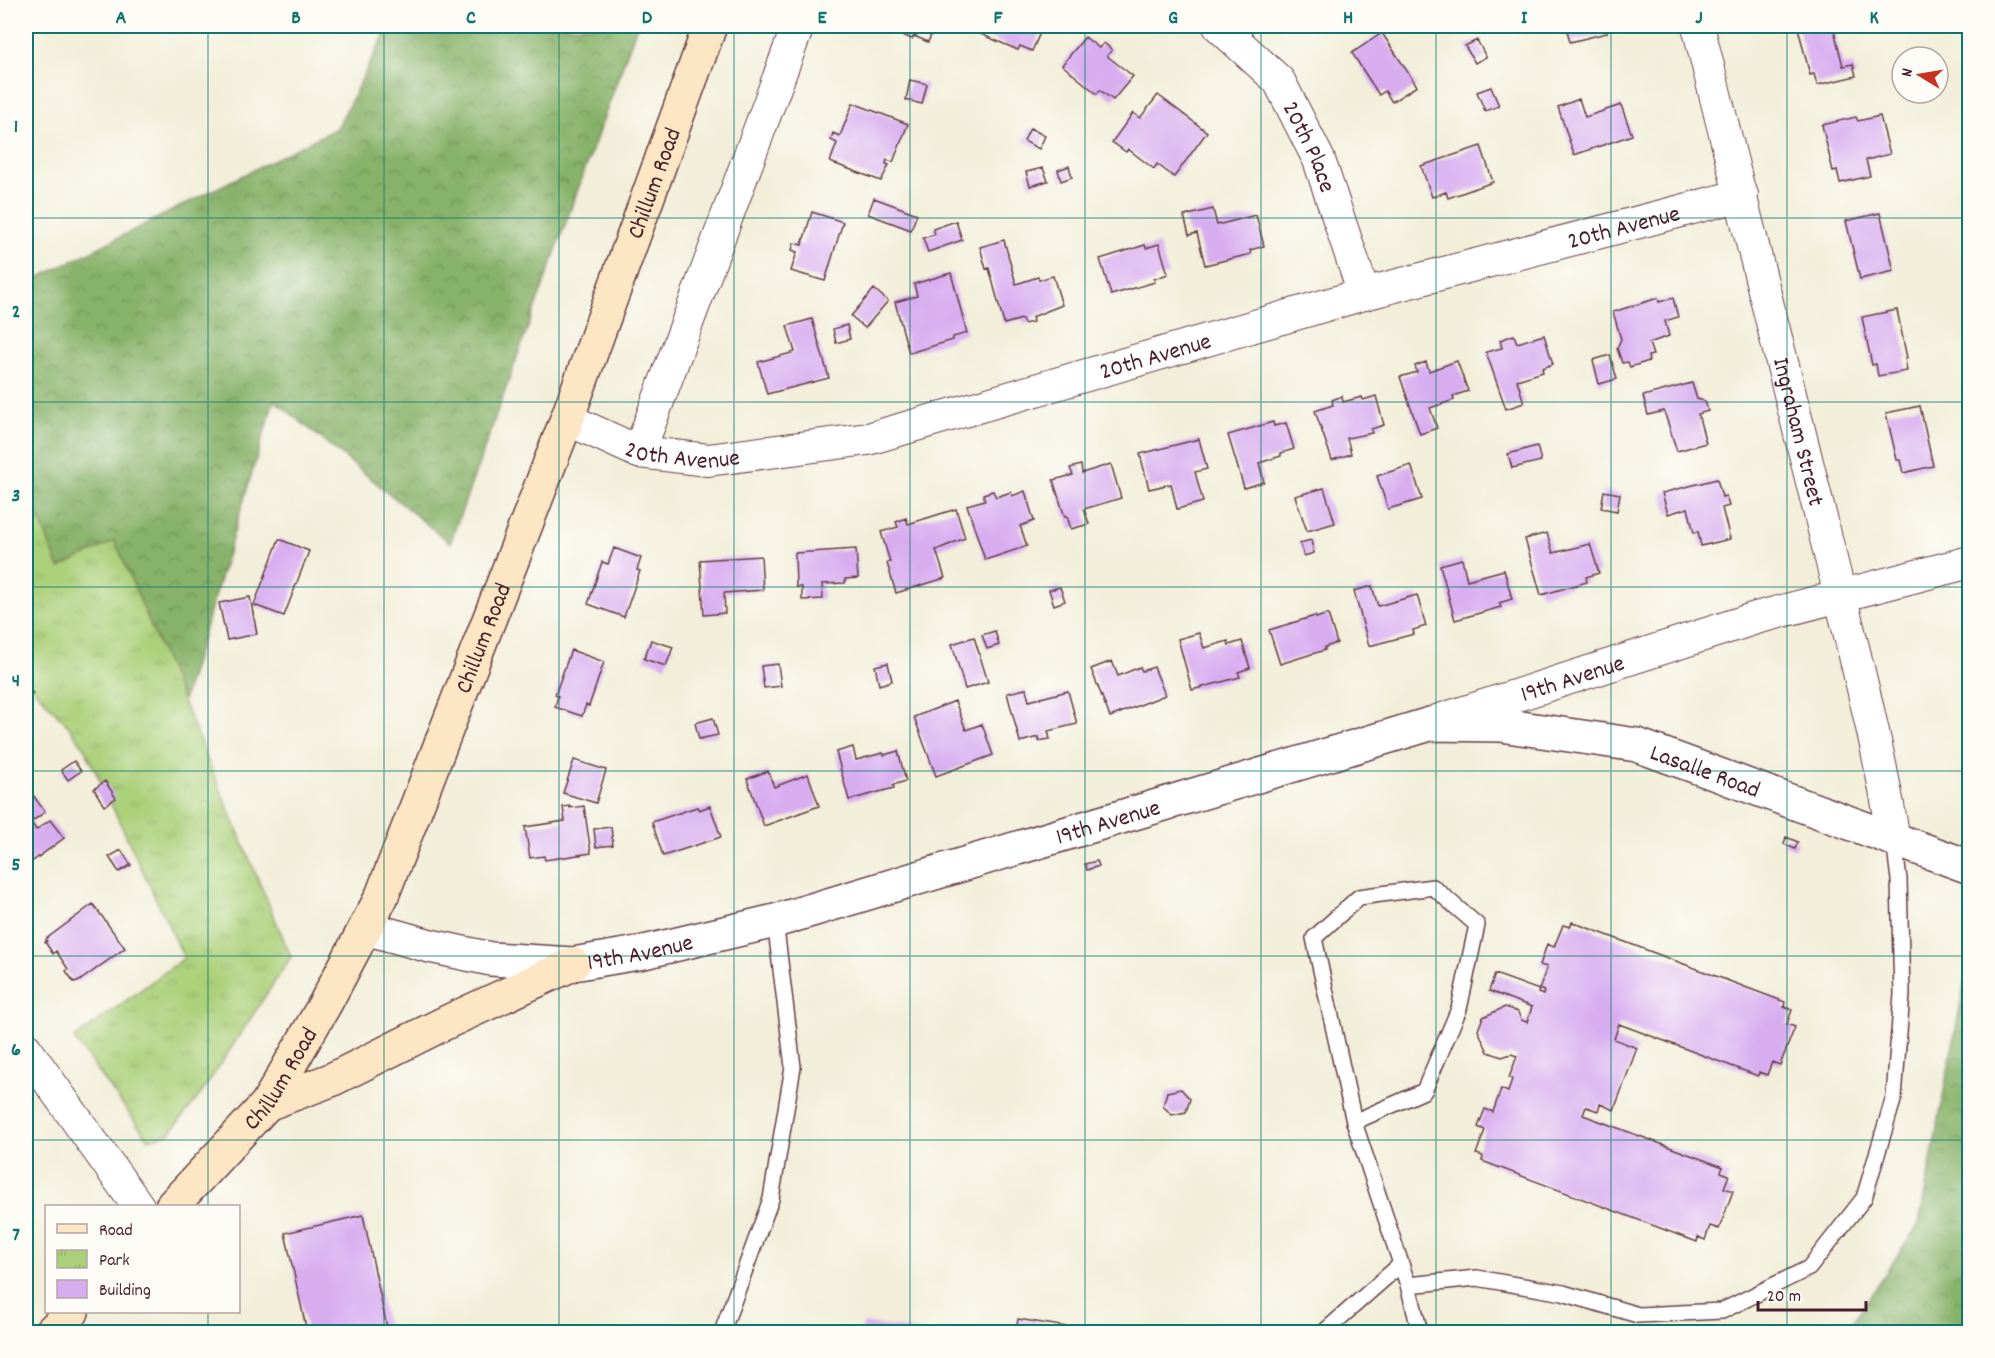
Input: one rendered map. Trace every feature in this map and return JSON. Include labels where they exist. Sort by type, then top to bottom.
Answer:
[{"type":"main road","name":"Chillum Road","points":[[173,1205],[267,1104],[381,898],[567,419],[710,26]]},
{"type":"main road","points":[[267,1104],[332,1080],[447,1022],[573,964]]},
{"type":"main road","points":[[51,1332],[70,1313]]},
{"type":"street","points":[[639,452],[798,26]]},
{"type":"street","name":"20th Place","points":[[1219,26],[1279,81],[1319,160],[1364,294]]},
{"type":"street","name":"Ingraham Street","points":[[1698,26],[1742,195],[1839,596],[1887,796],[1894,840]]},
{"type":"street","name":"20th Avenue","points":[[567,419],[639,452],[708,460],[867,439],[1364,294],[1742,195]]},
{"type":"street","name":"19th Avenue","points":[[366,928],[430,946],[491,959],[573,964],[644,952],[775,921],[1430,723],[1756,618],[1970,562]]},
{"type":"street","name":"Lasalle Road","points":[[1430,723],[1501,725],[1637,745],[1970,867]]},
{"type":"street","points":[[26,1049],[137,1205]]},
{"type":"lane","points":[[1408,1285],[1478,1278],[1563,1293],[1638,1315],[1722,1311],[1809,1268],[1864,1198],[1894,1097],[1902,994],[1899,880],[1894,840]]},
{"type":"lane","points":[[1354,1122],[1424,1091],[1459,1009],[1477,925],[1433,887],[1359,897],[1314,938],[1354,1122],[1408,1285],[1420,1332]]},
{"type":"lane","points":[[722,1332],[771,1199],[793,1067],[775,921]]},
{"type":"lane","points":[[1324,1332],[1401,1264]]},
{"type":"green space","points":[[389,26],[637,26],[450,543],[274,400],[183,701],[115,541],[59,568],[26,486],[26,284],[337,128]]},
{"type":"green space","points":[[26,486],[59,568],[115,541],[291,957],[200,1095],[169,1134],[148,1139],[74,1039],[184,958],[84,747],[26,680]]},
{"type":"green space","points":[[1967,970],[1970,970],[1969,1332],[1830,1332],[1848,1329],[1919,1224]]},
{"type":"building","points":[[881,26],[935,26],[928,42],[914,36],[912,39]]},
{"type":"building","points":[[974,26],[1043,26],[1032,51],[1020,46],[1018,50],[971,30]]},
{"type":"building","points":[[1566,26],[1605,26],[1607,33],[1570,42]]},
{"type":"building","points":[[1833,26],[1843,66],[1853,64],[1856,76],[1817,85],[1814,74],[1810,75],[1798,28]]},
{"type":"building","points":[[1382,33],[1417,86],[1392,102],[1385,91],[1379,95],[1352,53]]},
{"type":"building","points":[[1085,37],[1099,48],[1104,43],[1112,50],[1107,56],[1133,76],[1113,100],[1100,90],[1097,94],[1062,65]]},
{"type":"building","points":[[1477,40],[1486,57],[1475,63],[1465,46]]},
{"type":"building","points":[[910,80],[927,84],[922,104],[906,100]]},
{"type":"building","points":[[1491,87],[1499,106],[1485,111],[1477,92]]},
{"type":"building","points":[[1158,95],[1207,132],[1174,177],[1157,164],[1154,169],[1128,149],[1126,152],[1112,142],[1133,113],[1140,118]]},
{"type":"building","points":[[1579,99],[1585,117],[1621,105],[1632,135],[1574,155],[1558,107]]},
{"type":"building","points":[[853,103],[908,124],[893,162],[887,160],[886,164],[889,165],[881,181],[830,162],[837,143],[831,140],[833,133],[840,136]]},
{"type":"building","points":[[1880,116],[1890,154],[1866,160],[1870,176],[1840,183],[1837,170],[1833,171],[1822,125],[1856,117],[1858,121]]},
{"type":"building","points":[[1030,128],[1045,136],[1039,149],[1024,141]]},
{"type":"building","points":[[1481,146],[1493,182],[1448,198],[1446,192],[1432,197],[1421,166]]},
{"type":"building","points":[[1069,166],[1072,177],[1061,181],[1058,170]]},
{"type":"building","points":[[1043,168],[1048,181],[1030,186],[1026,172]]},
{"type":"building","points":[[874,198],[917,214],[911,230],[868,214]]},
{"type":"building","points":[[1213,209],[1217,225],[1256,215],[1264,246],[1250,250],[1251,254],[1205,265],[1197,233],[1189,235],[1184,216]]},
{"type":"building","points":[[812,212],[843,222],[825,281],[791,271],[797,252],[792,250],[794,243],[802,245]]},
{"type":"building","points":[[1880,213],[1894,271],[1860,279],[1846,221]]},
{"type":"building","points":[[956,221],[962,240],[928,252],[923,238],[935,234],[933,229]]},
{"type":"building","points":[[1004,240],[1016,284],[1038,277],[1039,280],[1053,276],[1062,305],[1032,317],[1033,322],[1024,324],[1022,319],[1004,324],[989,268],[986,269],[980,247]]},
{"type":"building","points":[[1159,244],[1168,274],[1154,279],[1155,282],[1111,295],[1100,259],[1145,245],[1146,248]]},
{"type":"building","points":[[951,273],[967,333],[953,337],[953,340],[909,353],[895,302],[917,296],[914,284]]},
{"type":"building","points":[[874,289],[888,301],[865,328],[851,316]]},
{"type":"building","points":[[1658,298],[1659,302],[1673,298],[1678,317],[1665,321],[1669,336],[1649,343],[1653,355],[1648,356],[1649,361],[1630,367],[1628,362],[1622,363],[1617,348],[1621,339],[1613,312]]},
{"type":"building","points":[[1897,310],[1907,358],[1905,358],[1907,371],[1878,376],[1876,364],[1872,365],[1862,317]]},
{"type":"building","points":[[812,319],[829,378],[767,394],[758,362],[795,352],[787,326]]},
{"type":"building","points":[[847,325],[850,339],[836,343],[833,329]]},
{"type":"building","points":[[1514,335],[1517,343],[1544,335],[1553,364],[1542,368],[1543,372],[1517,380],[1524,403],[1506,409],[1486,352],[1502,348],[1500,340]]},
{"type":"building","points":[[1610,355],[1617,379],[1599,384],[1593,360]]},
{"type":"building","points":[[1457,361],[1468,391],[1453,396],[1454,400],[1430,408],[1437,428],[1420,434],[1400,377],[1417,372],[1415,366],[1426,362],[1429,371]]},
{"type":"building","points":[[1692,383],[1697,399],[1705,401],[1708,411],[1698,414],[1706,443],[1677,451],[1664,411],[1648,415],[1643,396]]},
{"type":"building","points":[[1342,396],[1343,402],[1376,396],[1384,425],[1371,429],[1372,433],[1347,438],[1351,454],[1332,460],[1315,411],[1333,405],[1332,400]]},
{"type":"building","points":[[1920,406],[1933,466],[1903,473],[1900,460],[1897,460],[1886,413]]},
{"type":"building","points":[[1273,422],[1274,426],[1286,423],[1294,449],[1259,463],[1264,482],[1244,488],[1228,435]]},
{"type":"building","points":[[1199,439],[1207,469],[1195,472],[1203,502],[1177,509],[1171,484],[1149,489],[1140,454]]},
{"type":"building","points":[[1537,446],[1541,461],[1512,468],[1508,454]]},
{"type":"building","points":[[1111,464],[1121,498],[1084,509],[1089,524],[1071,529],[1053,480],[1073,475],[1070,468],[1081,465],[1082,473]]},
{"type":"building","points":[[1411,465],[1422,499],[1388,509],[1377,476]]},
{"type":"building","points":[[1717,479],[1722,497],[1726,496],[1729,506],[1722,508],[1730,539],[1701,546],[1698,531],[1694,533],[1688,508],[1668,514],[1662,493]]},
{"type":"building","points":[[1324,488],[1335,523],[1307,531],[1295,496]]},
{"type":"building","points":[[993,491],[996,497],[1011,492],[1012,496],[1025,491],[1034,521],[1020,526],[1027,546],[985,560],[967,505],[985,500],[983,494]]},
{"type":"building","points":[[1604,491],[1620,494],[1617,511],[1601,508]]},
{"type":"building","points":[[956,509],[965,538],[936,550],[945,578],[896,593],[881,532],[898,527],[896,522],[906,518],[908,524]]},
{"type":"building","points":[[1547,533],[1553,553],[1590,544],[1599,573],[1586,577],[1587,582],[1541,595],[1525,539]]},
{"type":"building","points":[[279,539],[309,551],[284,616],[254,605]]},
{"type":"building","points":[[1311,540],[1314,553],[1304,556],[1300,543]]},
{"type":"building","points":[[614,548],[641,558],[637,570],[640,571],[624,617],[588,604],[602,562],[608,564]]},
{"type":"building","points":[[856,549],[858,578],[845,579],[845,583],[822,584],[823,599],[802,600],[802,587],[796,587],[795,553]]},
{"type":"building","points":[[761,556],[763,590],[724,593],[725,613],[704,615],[700,560]]},
{"type":"building","points":[[1462,559],[1467,580],[1504,570],[1512,599],[1499,603],[1501,607],[1455,620],[1440,565]]},
{"type":"building","points":[[1372,586],[1378,606],[1417,595],[1426,626],[1413,630],[1414,634],[1369,646],[1354,591]]},
{"type":"building","points":[[1060,587],[1065,601],[1054,605],[1049,590]]},
{"type":"building","points":[[250,597],[257,634],[227,640],[219,603]]},
{"type":"building","points":[[1328,614],[1337,643],[1325,647],[1325,650],[1280,664],[1269,630]]},
{"type":"building","points":[[995,631],[999,645],[987,649],[982,635]]},
{"type":"building","points":[[1199,633],[1204,648],[1228,641],[1229,645],[1242,641],[1250,668],[1238,672],[1240,677],[1192,690],[1178,639]]},
{"type":"building","points":[[974,637],[988,682],[965,689],[952,644]]},
{"type":"building","points":[[651,640],[673,647],[666,666],[644,659]]},
{"type":"building","points":[[571,650],[604,662],[589,706],[586,705],[582,716],[555,707],[558,696],[555,695]]},
{"type":"building","points":[[1112,661],[1118,676],[1140,667],[1142,671],[1154,667],[1165,695],[1110,717],[1091,669]]},
{"type":"building","points":[[888,663],[892,681],[879,685],[875,666]]},
{"type":"building","points":[[778,664],[781,686],[764,688],[761,666]]},
{"type":"building","points":[[26,685],[33,694],[26,700]]},
{"type":"building","points":[[1026,689],[1029,701],[1068,691],[1077,724],[1048,731],[1050,739],[1039,741],[1038,737],[1020,742],[1007,693]]},
{"type":"building","points":[[955,701],[966,730],[982,724],[993,755],[936,776],[914,717]]},
{"type":"building","points":[[713,718],[718,735],[699,739],[695,723]]},
{"type":"building","points":[[853,747],[856,760],[898,751],[906,781],[893,785],[894,788],[849,800],[836,752]]},
{"type":"building","points":[[574,760],[606,770],[596,803],[563,793]]},
{"type":"building","points":[[74,761],[81,771],[68,780],[61,770]]},
{"type":"building","points":[[768,771],[774,787],[808,774],[819,806],[764,826],[747,779]]},
{"type":"building","points":[[105,781],[116,798],[104,806],[94,789]]},
{"type":"building","points":[[33,795],[45,812],[31,822],[36,830],[50,820],[64,838],[26,866],[26,801]]},
{"type":"building","points":[[570,806],[570,808],[584,806],[591,853],[545,860],[544,856],[530,858],[525,827],[565,821],[563,807]]},
{"type":"building","points":[[710,806],[721,837],[663,856],[652,822],[697,807],[699,810]]},
{"type":"building","points":[[611,827],[613,845],[596,847],[594,829]]},
{"type":"building","points":[[1786,837],[1798,842],[1795,849],[1784,844]]},
{"type":"building","points":[[121,850],[131,865],[119,872],[109,857]]},
{"type":"building","points":[[1097,861],[1099,866],[1087,870],[1085,864]]},
{"type":"building","points":[[93,904],[125,948],[78,982],[74,982],[56,951],[53,954],[45,942]]},
{"type":"building","points":[[1572,922],[1785,1002],[1784,1007],[1792,1010],[1787,1024],[1795,1027],[1780,1065],[1772,1062],[1767,1075],[1759,1072],[1758,1076],[1619,1024],[1614,1039],[1637,1048],[1614,1110],[1600,1104],[1598,1111],[1586,1107],[1583,1115],[1723,1167],[1721,1172],[1729,1175],[1724,1188],[1733,1191],[1719,1229],[1710,1226],[1705,1240],[1698,1237],[1697,1242],[1482,1161],[1483,1156],[1476,1154],[1485,1130],[1478,1127],[1485,1109],[1493,1112],[1501,1089],[1508,1092],[1512,1079],[1509,1078],[1517,1056],[1511,1054],[1502,1057],[1488,1052],[1478,1030],[1483,1017],[1505,1007],[1518,1012],[1521,1020],[1527,1022],[1532,1007],[1489,991],[1495,974],[1539,990],[1538,993],[1543,995],[1544,991],[1539,989],[1547,967],[1540,965],[1547,944],[1554,947],[1563,925],[1570,927]]},
{"type":"building","points":[[1181,1089],[1190,1099],[1186,1112],[1172,1115],[1163,1106],[1167,1092]]},
{"type":"building","points":[[363,1215],[388,1332],[307,1332],[285,1233]]},
{"type":"building","points":[[1018,1319],[1086,1330],[1085,1332],[1016,1332]]},
{"type":"building","points":[[863,1323],[921,1331],[921,1332],[862,1332]]}]
